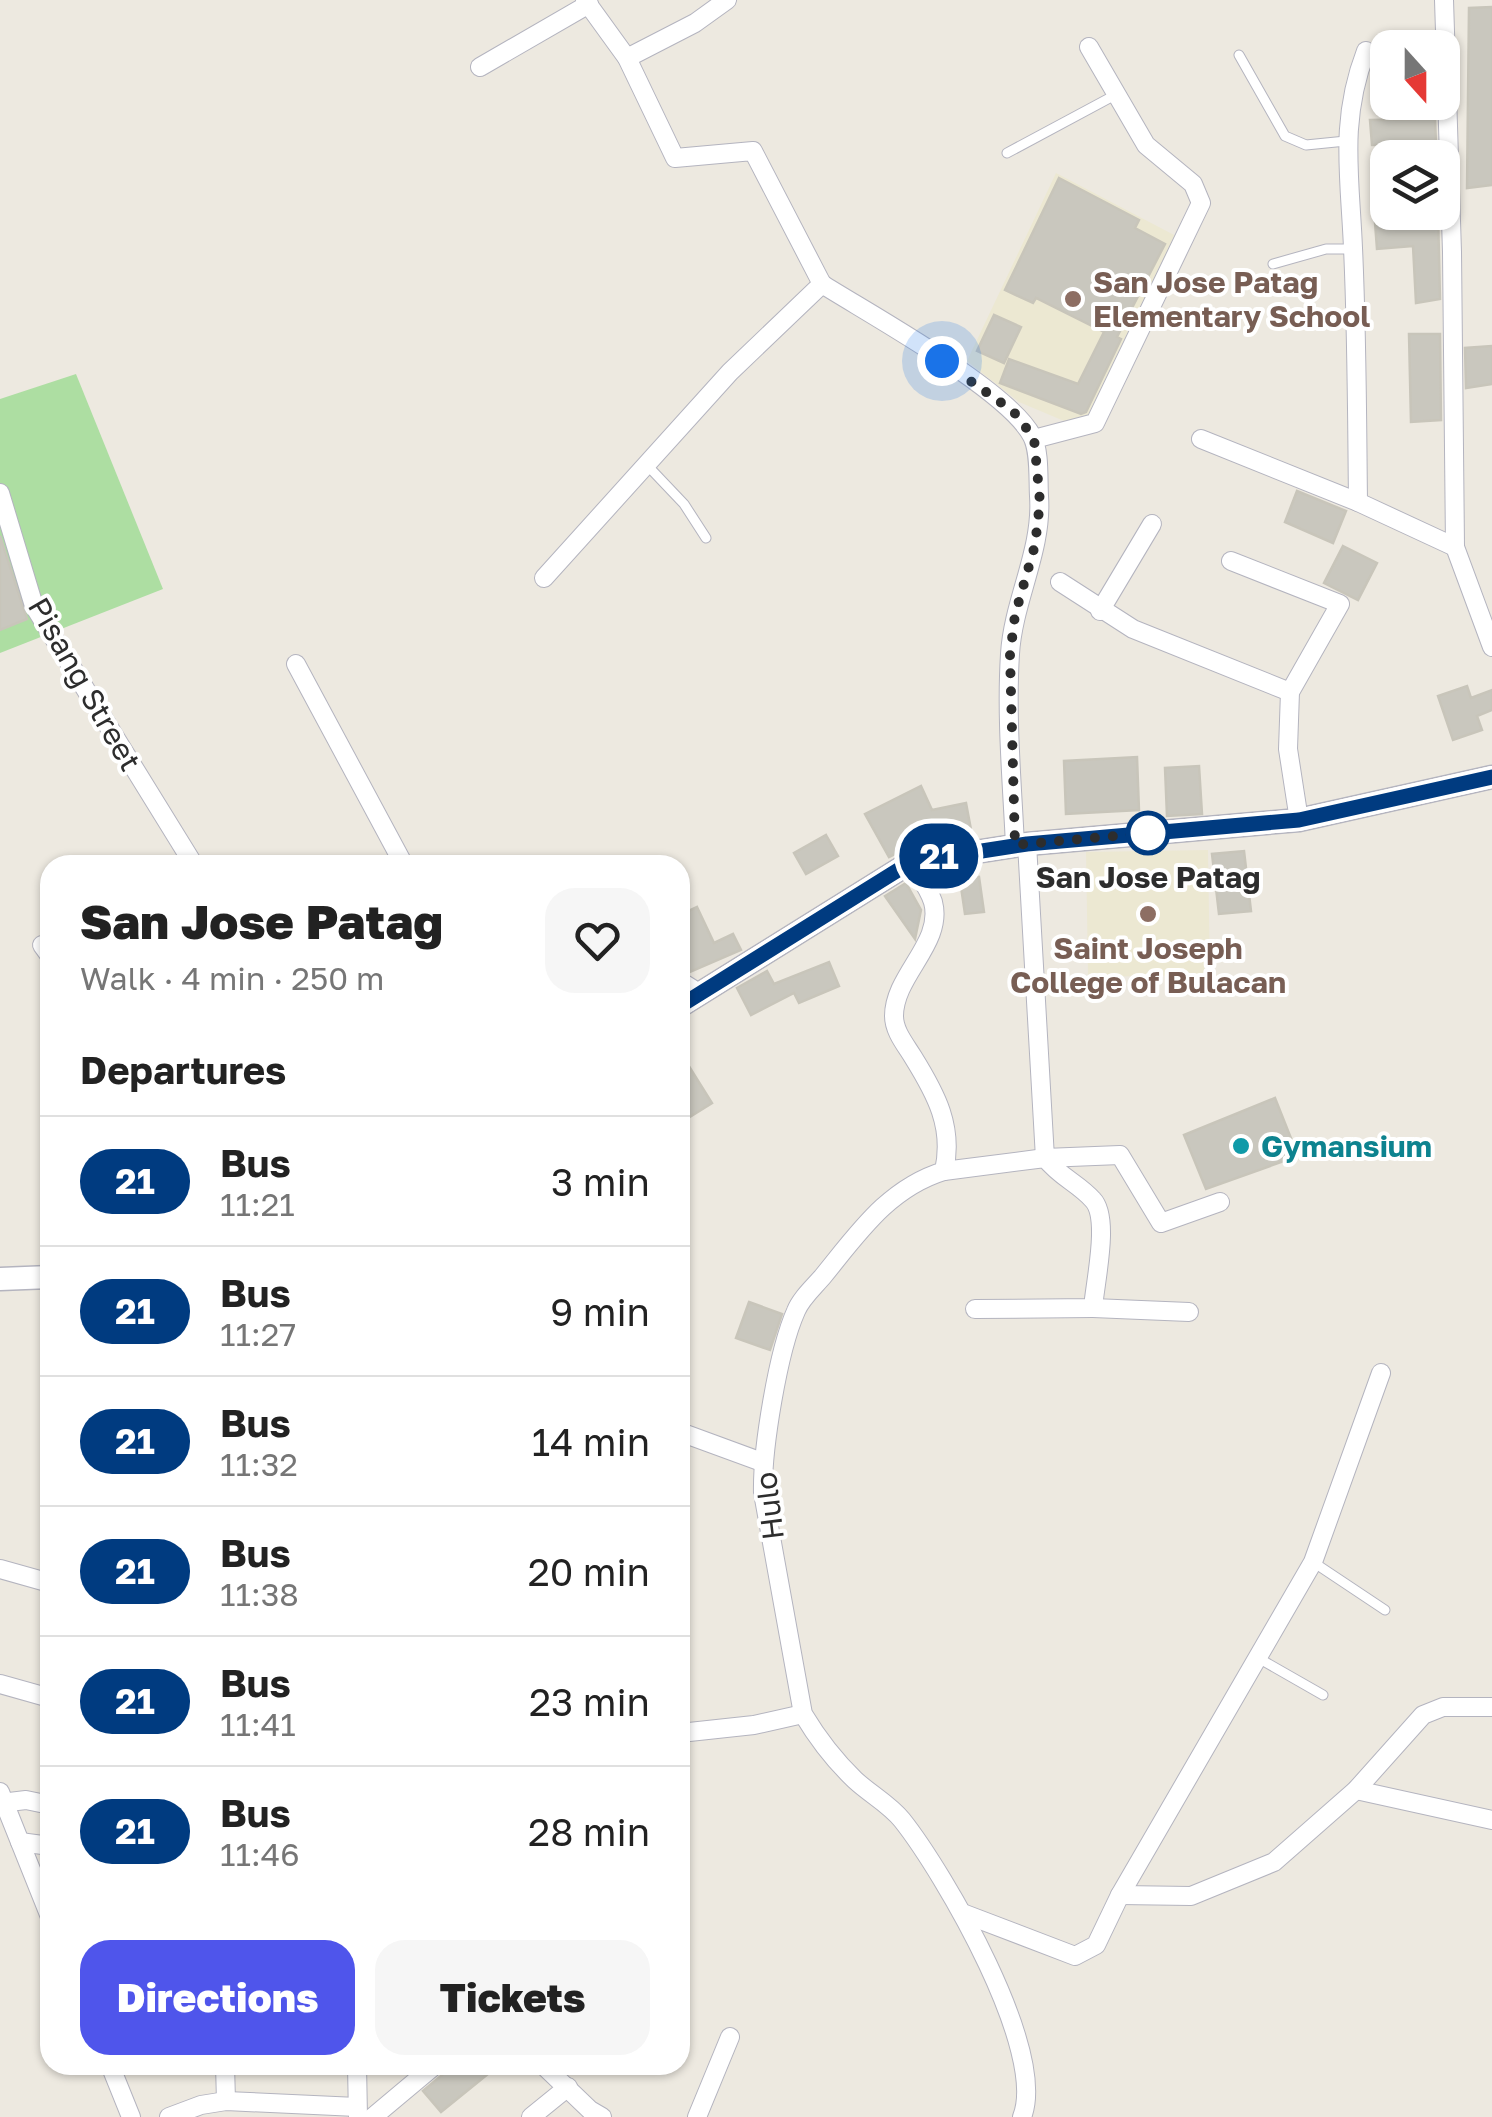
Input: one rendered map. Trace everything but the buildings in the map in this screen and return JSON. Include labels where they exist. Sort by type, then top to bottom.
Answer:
[{"type":"main road","points":[[690,991],[911,862],[1021,844],[1299,820],[1492,776]]},
{"type":"main road","points":[[0,1280],[40,1278]]},
{"type":"street","points":[[627,58],[727,0]]},
{"type":"street","points":[[1444,0],[1455,547],[1491,638]]},
{"type":"street","points":[[480,67],[587,2],[627,58],[675,158],[753,151],[822,284],[972,380],[1013,411],[1034,438],[1040,502],[1035,545],[1015,615],[1010,655],[1021,844],[1045,1158],[1060,1176],[1096,1202],[1104,1218],[1093,1308]]},
{"type":"street","points":[[1034,438],[1094,423],[1201,204],[1194,184],[1146,146],[1089,46]]},
{"type":"street","points":[[1358,502],[1354,249],[1346,141],[1354,84],[1366,51]]},
{"type":"street","points":[[544,578],[730,372],[822,284]]},
{"type":"street","points":[[1201,439],[1358,502],[1455,547]]},
{"type":"street","name":"Pisang Street","points":[[0,493],[34,606],[188,855]]},
{"type":"street","points":[[1100,611],[1152,524]]},
{"type":"street","points":[[1231,561],[1340,604],[1290,692],[1288,749],[1299,820]]},
{"type":"street","points":[[1060,582],[1133,629],[1290,692]]},
{"type":"street","points":[[296,664],[399,855]]},
{"type":"street","points":[[911,862],[933,902],[934,917],[932,931],[900,984],[894,1013],[896,1028],[945,1118],[948,1153],[944,1171]]},
{"type":"street","name":"Hulo","points":[[1024,2116],[1026,2080],[1015,2030],[964,1914],[899,1816],[856,1782],[821,1744],[803,1714],[763,1493],[762,1462],[778,1372],[796,1309],[880,1207],[923,1178],[944,1171],[1045,1158],[1120,1155],[1161,1224],[1220,1202]]},
{"type":"street","points":[[975,1309],[1189,1312]]},
{"type":"street","points":[[964,1914],[1075,1956],[1096,1945],[1120,1895],[1313,1562],[1381,1373]]},
{"type":"street","points":[[690,1436],[762,1462]]},
{"type":"street","points":[[0,1569],[40,1580]]},
{"type":"street","points":[[0,1684],[40,1695]]},
{"type":"street","points":[[1120,1895],[1191,1896],[1274,1862],[1356,1790],[1423,1715],[1442,1708],[1492,1706]]},
{"type":"street","points":[[690,1732],[803,1714]]},
{"type":"street","points":[[1356,1790],[1492,1820]]},
{"type":"street","points":[[40,1803],[1,1799],[40,1892]]},
{"type":"street","points":[[20,1842],[40,1845]]},
{"type":"street","points":[[697,2117],[730,2036]]},
{"type":"street","points":[[114,2075],[130,2117]]},
{"type":"street","points":[[225,2075],[226,2101]]},
{"type":"street","points":[[358,2075],[363,2114]]},
{"type":"street","points":[[168,2117],[226,2101],[363,2114],[420,2075]]},
{"type":"street","points":[[555,2075],[602,2117]]},
{"type":"street","points":[[531,2117],[568,2087]]},
{"type":"lane","points":[[1239,54],[1285,136],[1306,146],[1346,141]]},
{"type":"lane","points":[[1007,153],[1116,94]]},
{"type":"lane","points":[[1274,264],[1326,249],[1354,249]]},
{"type":"lane","points":[[646,464],[684,504],[706,538]]},
{"type":"lane","points":[[1313,1562],[1385,1610]]},
{"type":"lane","points":[[1260,1659],[1323,1695]]},
{"type":"shaded area","name":"San Jose Patag Elementary School","points":[[1056,173],[1176,236],[1096,419],[1076,426],[1019,402],[967,361]]},
{"type":"shaded area","name":"Saint Joseph College of Bulacan","points":[[1208,850],[1210,975],[1088,977],[1086,852]]},
{"type":"green space","points":[[76,374],[163,589],[0,653],[0,399]]},
{"type":"bus line","name":"21","points":[[690,998],[911,862],[929,857],[1027,844],[1299,820],[1492,777]]},
{"type":"place","name":"San Jose Patag Elementary School","points":[[1073,299]]},
{"type":"place","name":"San Jose Patag","points":[[1148,833]]},
{"type":"place","name":"Saint Joseph College of Bulacan","points":[[1148,914]]},
{"type":"place","name":"Gymansium","points":[[1241,1146]]},
{"type":"route","points":[[942,361],[1013,411],[1034,438],[1040,502],[1035,545],[1015,615],[1010,655],[1015,845],[1148,833]]}]
